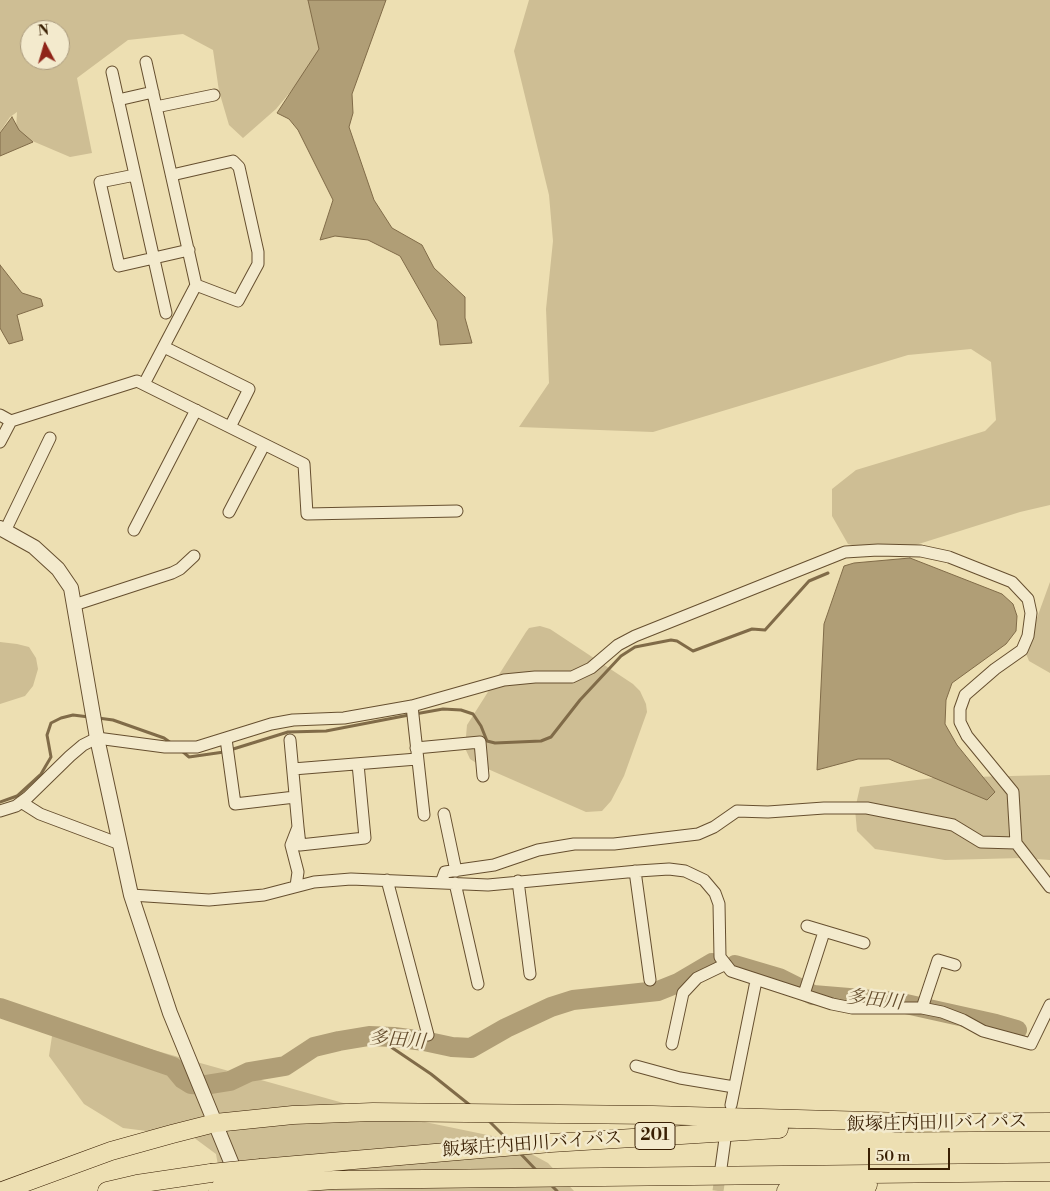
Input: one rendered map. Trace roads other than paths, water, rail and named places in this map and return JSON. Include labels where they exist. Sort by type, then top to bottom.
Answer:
[{"type":"highway","points":[[2,1191],[111,1151],[216,1124],[293,1115],[373,1112],[653,1115],[906,1122]]},
{"type":"highway","name":"飯塚庄内田川バイパス","points":[[212,1190],[262,1176],[551,1143],[906,1122],[1050,1122]]},
{"type":"highway","points":[[786,1191],[1031,1172]]},
{"type":"highway","name":"飯塚庄内田川バイパス","points":[[107,1191],[137,1184],[211,1173],[334,1180],[1050,1172]]},
{"type":"street","points":[[144,384],[196,285],[146,62]]},
{"type":"street","points":[[112,72],[166,313]]},
{"type":"street","points":[[118,100],[153,92]]},
{"type":"street","points":[[156,107],[214,94]]},
{"type":"street","points":[[172,175],[233,162],[239,167],[258,252],[258,264],[238,301],[196,285]]},
{"type":"street","points":[[135,175],[100,182],[119,266],[189,250]]},
{"type":"street","points":[[164,347],[249,389],[230,427]]},
{"type":"street","points":[[0,442],[11,421],[137,381],[304,464],[308,514],[457,511]]},
{"type":"street","points":[[134,530],[196,410]]},
{"type":"street","points":[[0,415],[11,421]]},
{"type":"street","points":[[50,438],[3,530],[34,548],[58,569],[71,588],[97,738],[130,895],[170,1013],[243,1191]]},
{"type":"street","points":[[229,512],[264,444]]},
{"type":"street","points":[[0,811],[16,806],[70,756],[90,740],[97,738],[165,747],[197,747],[271,724],[293,720],[344,718],[412,706],[504,680],[535,677],[572,677],[591,668],[618,644],[635,636],[845,552],[878,550],[921,551],[940,555],[1012,582],[1028,599],[1031,613],[1028,636],[1022,650],[995,669],[965,695],[960,709],[960,722],[967,736],[1013,792],[1016,843],[1050,887]]},
{"type":"street","points":[[74,605],[172,573],[180,569],[194,556]]},
{"type":"street","points":[[412,706],[424,815]]},
{"type":"street","points":[[226,739],[235,804],[295,797]]},
{"type":"street","points":[[290,740],[300,844],[366,838],[358,764]]},
{"type":"street","points":[[293,769],[358,764],[480,742],[483,776]]},
{"type":"street","points":[[21,802],[40,814],[120,844]]},
{"type":"street","points":[[441,883],[446,872],[494,865],[538,850],[574,844],[614,844],[698,834],[714,827],[737,812],[867,808],[953,825],[981,842],[1016,843]]},
{"type":"street","points":[[444,814],[456,870]]},
{"type":"street","points":[[296,886],[298,872],[291,845],[298,826]]},
{"type":"street","points":[[130,895],[209,900],[264,895],[314,882],[351,879],[488,886],[518,881],[669,869],[685,871],[704,880],[715,893],[719,904],[718,947],[720,958],[731,972],[832,1004],[852,1008],[922,1008],[942,1012],[963,1020],[983,1031],[1031,1044],[1050,1005]]},
{"type":"street","points":[[635,871],[650,980]]},
{"type":"street","points":[[387,880],[428,1035]]},
{"type":"street","points":[[518,881],[530,974]]},
{"type":"street","points":[[456,883],[478,984]]},
{"type":"street","points":[[807,926],[864,943]]},
{"type":"street","points":[[804,994],[824,932]]},
{"type":"street","points":[[922,1008],[938,960],[955,965]]},
{"type":"street","points":[[672,1044],[682,993],[697,978],[724,965]]},
{"type":"street","points":[[731,1105],[756,980]]},
{"type":"street","points":[[636,1066],[680,1078],[734,1087]]},
{"type":"street","points":[[721,1168],[725,1139]]},
{"type":"waterway","points":[[415,714],[443,709],[461,710],[473,714],[481,726],[487,741],[495,743],[541,741],[551,737],[580,700],[621,656],[635,647],[671,640],[677,641],[693,651],[752,629],[765,630],[809,581],[828,573]]},
{"type":"waterway","points":[[0,802],[17,796],[41,774],[51,757],[47,735],[51,723],[73,715],[89,717]]},
{"type":"waterway","points":[[230,750],[288,732],[326,731],[409,715]]},
{"type":"waterway","points":[[98,718],[113,720],[164,738],[171,743]]},
{"type":"waterway","points":[[182,751],[189,757],[224,752]]},
{"type":"waterway","name":"多田川","points":[[0,1008],[173,1067],[183,1079],[191,1084],[205,1085],[230,1081],[249,1072],[285,1066],[314,1047],[369,1036],[394,1037],[452,1047],[471,1048],[506,1028],[551,1007],[573,1000],[658,991],[678,983],[712,963]]},
{"type":"waterway","name":"多田川","points":[[735,965],[779,978],[813,995],[897,1002],[1017,1030]]},
{"type":"waterway","points":[[384,1038],[391,1047],[431,1074],[471,1106]]},
{"type":"waterway","points":[[488,1120],[508,1140]]},
{"type":"waterway","points":[[519,1152],[537,1171]]},
{"type":"waterway","points":[[550,1184],[557,1191]]},
{"type":"tunnel","points":[[718,1191],[721,1170]]}]
